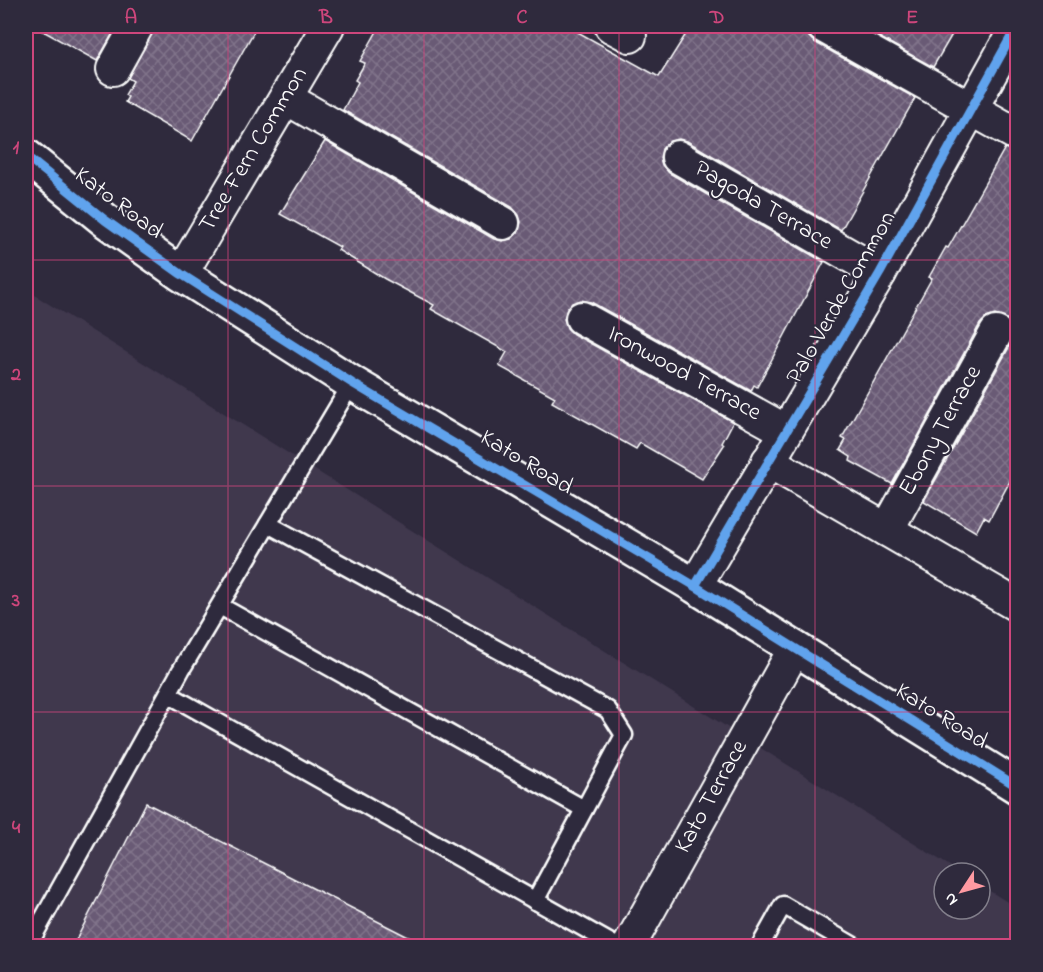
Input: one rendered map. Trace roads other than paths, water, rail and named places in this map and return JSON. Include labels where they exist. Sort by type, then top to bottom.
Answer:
[{"type":"street","points":[[113,69],[137,26]]},
{"type":"street","name":"Tree Fern Common","points":[[181,274],[328,26]]},
{"type":"street","points":[[823,26],[1017,135]]},
{"type":"street","name":"Palo Verde Common","points":[[695,586],[880,273],[1017,26]]},
{"type":"street","points":[[286,98],[503,223]]},
{"type":"street","name":"Pagoda Terrace","points":[[678,157],[880,273]]},
{"type":"street","name":"Kato Road","points":[[27,162],[181,274],[352,383],[695,586],[1017,788]]},
{"type":"street","name":"Ironwood Terrace","points":[[582,318],[786,431]]},
{"type":"street","name":"Ebony Terrace","points":[[887,530],[996,333]]},
{"type":"street","points":[[768,461],[1017,606]]},
{"type":"street","name":"Kato Terrace","points":[[629,946],[795,648]]},
{"type":"lane","points":[[28,946],[168,694],[352,383]]},
{"type":"lane","points":[[267,524],[609,710],[624,735],[535,901]]},
{"type":"lane","points":[[220,606],[584,809]]},
{"type":"lane","points":[[168,694],[616,946]]},
{"type":"lane","points":[[760,946],[783,905],[854,946]]}]
